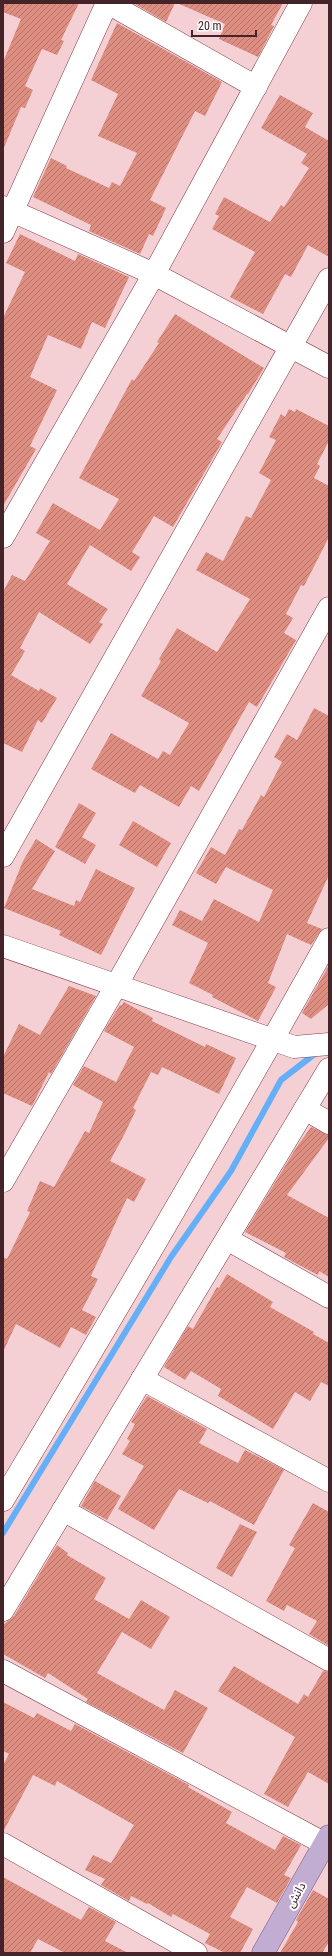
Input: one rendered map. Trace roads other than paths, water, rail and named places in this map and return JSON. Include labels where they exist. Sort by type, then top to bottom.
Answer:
[{"type":"main road","name":"دانش","points":[[263,1953],[328,1842]]},
{"type":"street","points":[[3,232],[8,209],[108,3],[256,87]]},
{"type":"street","points":[[3,537],[154,274],[301,3]]},
{"type":"street","points":[[8,209],[154,274],[329,367]]},
{"type":"street","points":[[3,856],[290,345],[329,279]]},
{"type":"street","points":[[3,1181],[116,986],[329,608]]},
{"type":"street","points":[[3,1500],[139,1272],[273,1040],[329,939]]},
{"type":"street","points":[[3,946],[294,1047],[329,1044]]},
{"type":"street","points":[[3,1610],[329,1069]]},
{"type":"street","points":[[305,1110],[329,1122]]},
{"type":"street","points":[[227,1239],[329,1297]]},
{"type":"street","points":[[142,1379],[329,1481]]},
{"type":"street","points":[[63,1510],[329,1660]]},
{"type":"street","points":[[3,1671],[328,1842]]},
{"type":"street","points":[[3,1844],[196,1953]]},
{"type":"waterway","points":[[3,1533],[171,1257],[231,1171],[281,1080],[316,1053]]}]
